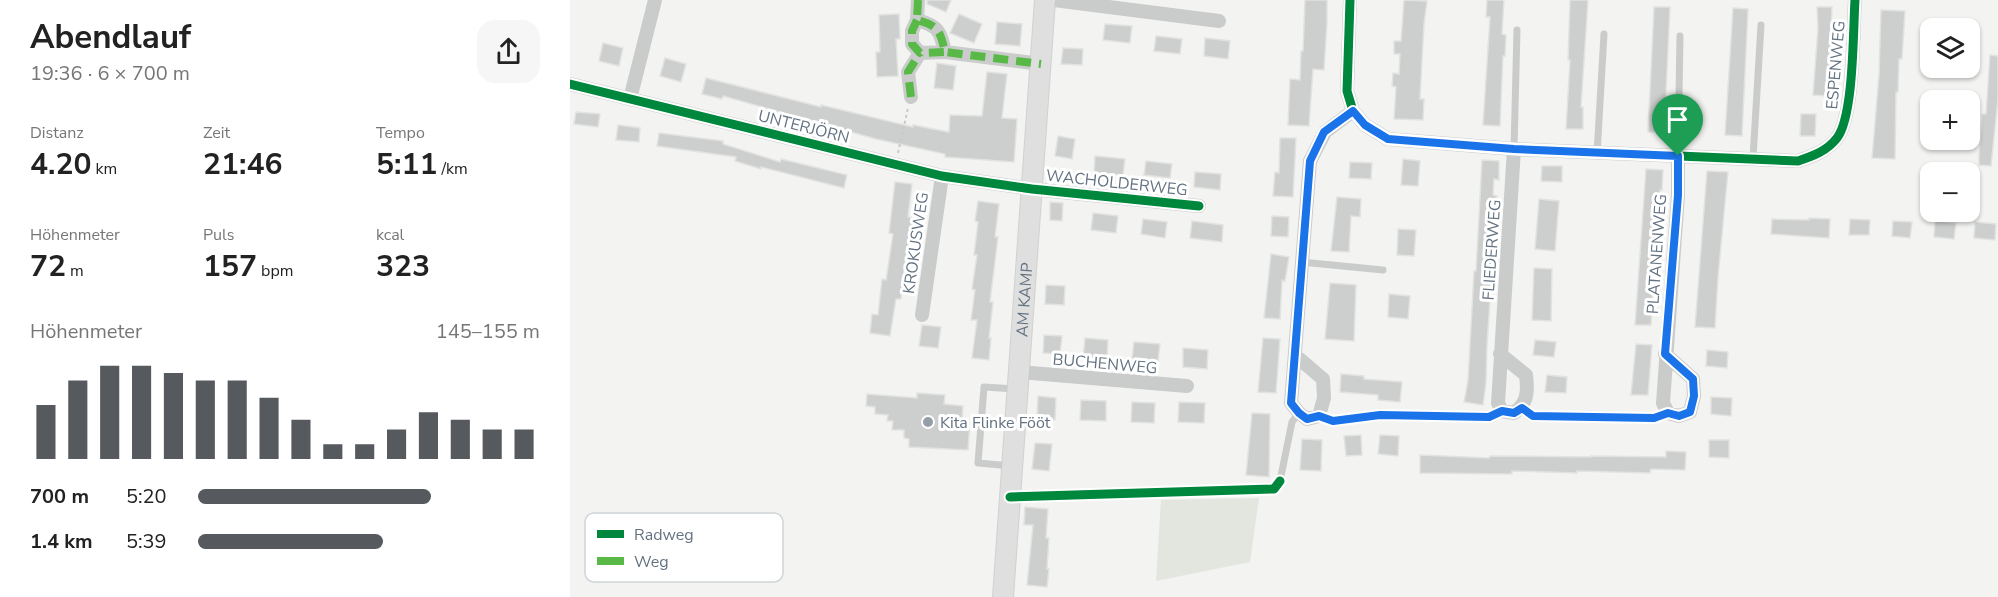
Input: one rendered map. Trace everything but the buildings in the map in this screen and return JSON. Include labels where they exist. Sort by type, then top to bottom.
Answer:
[{"type":"street","points":[[630,99],[656,0]]},
{"type":"street","points":[[918,0],[912,44],[920,53]]},
{"type":"street","name":"AM KAMP","points":[[1003,597],[1045,0]]},
{"type":"street","points":[[1054,0],[1218,21]]},
{"type":"street","points":[[1296,356],[1323,379],[1324,398],[1319,416],[1307,419],[1291,403],[1301,262],[1310,161],[1324,132],[1353,111],[1347,91],[1350,0]]},
{"type":"street","name":"ESPENWEG","points":[[1353,111],[1365,125],[1388,139],[1597,154],[1798,160],[1815,156],[1827,147],[1838,137],[1845,123],[1849,103],[1855,0]]},
{"type":"street","points":[[917,20],[933,24],[941,37],[945,52]]},
{"type":"street","points":[[920,53],[945,52],[1041,64]]},
{"type":"street","points":[[911,97],[908,72],[920,53]]},
{"type":"street","name":"UNTERJÖRN","points":[[570,84],[942,176],[1032,189]]},
{"type":"street","name":"FLIEDERWEG","points":[[1502,411],[1498,403],[1500,354],[1514,149]]},
{"type":"street","name":"PLATANENWEG","points":[[1668,413],[1663,403],[1678,195],[1678,156]]},
{"type":"street","name":"KROKUSWEG","points":[[922,315],[942,176]]},
{"type":"street","name":"WACHOLDERWEG","points":[[1032,189],[1199,206]]},
{"type":"street","points":[[1500,354],[1526,375],[1528,392],[1522,408],[1514,413],[1502,411]]},
{"type":"street","points":[[1665,354],[1693,379],[1694,396],[1690,412],[1679,416],[1668,413]]},
{"type":"street","name":"BUCHENWEG","points":[[1019,381],[1187,386]]},
{"type":"lane","points":[[1752,158],[1761,25]]},
{"type":"lane","points":[[1514,149],[1517,30]]},
{"type":"lane","points":[[1597,154],[1604,34]]},
{"type":"lane","points":[[1678,156],[1680,36]]},
{"type":"lane","points":[[1301,262],[1383,270]]},
{"type":"lane","points":[[1012,466],[978,463],[984,387],[1019,381]]},
{"type":"lane","points":[[1522,408],[1533,416],[1654,418],[1668,413]]},
{"type":"lane","points":[[1319,416],[1333,421],[1380,415],[1489,417],[1502,411]]},
{"type":"lane","points":[[1280,481],[1292,422],[1299,413]]},
{"type":"path","points":[[896,163],[911,97]]},
{"type":"shaded area","points":[[1259,498],[1250,562],[1156,581],[1161,500]]},
{"type":"marked path","points":[[918,0],[917,20],[937,30],[945,52],[1041,64]]},
{"type":"marked path","points":[[917,20],[912,31],[912,44],[920,53],[945,52]]},
{"type":"marked path","points":[[911,97],[908,72],[920,53]]},
{"type":"cycle path","points":[[1350,0],[1347,91],[1353,111],[1365,125],[1388,139],[1514,149],[1798,161],[1824,150],[1837,138],[1843,127],[1850,93],[1855,0]]},
{"type":"cycle path","points":[[570,84],[942,176],[1032,189],[1199,206]]},
{"type":"cycle path","points":[[1010,497],[1274,489],[1280,481]]},
{"type":"place","name":"Kita Flinke Fööt","points":[[928,422]]},
{"type":"route","points":[[1353,111],[1365,125],[1388,139],[1597,154],[1678,156],[1678,195],[1665,354],[1693,379],[1694,396],[1690,412],[1679,416],[1668,413],[1654,418],[1533,416],[1522,408],[1514,413],[1502,411],[1489,417],[1380,415],[1333,421],[1319,416],[1307,419],[1291,403],[1310,161],[1324,132],[1353,111]]}]
